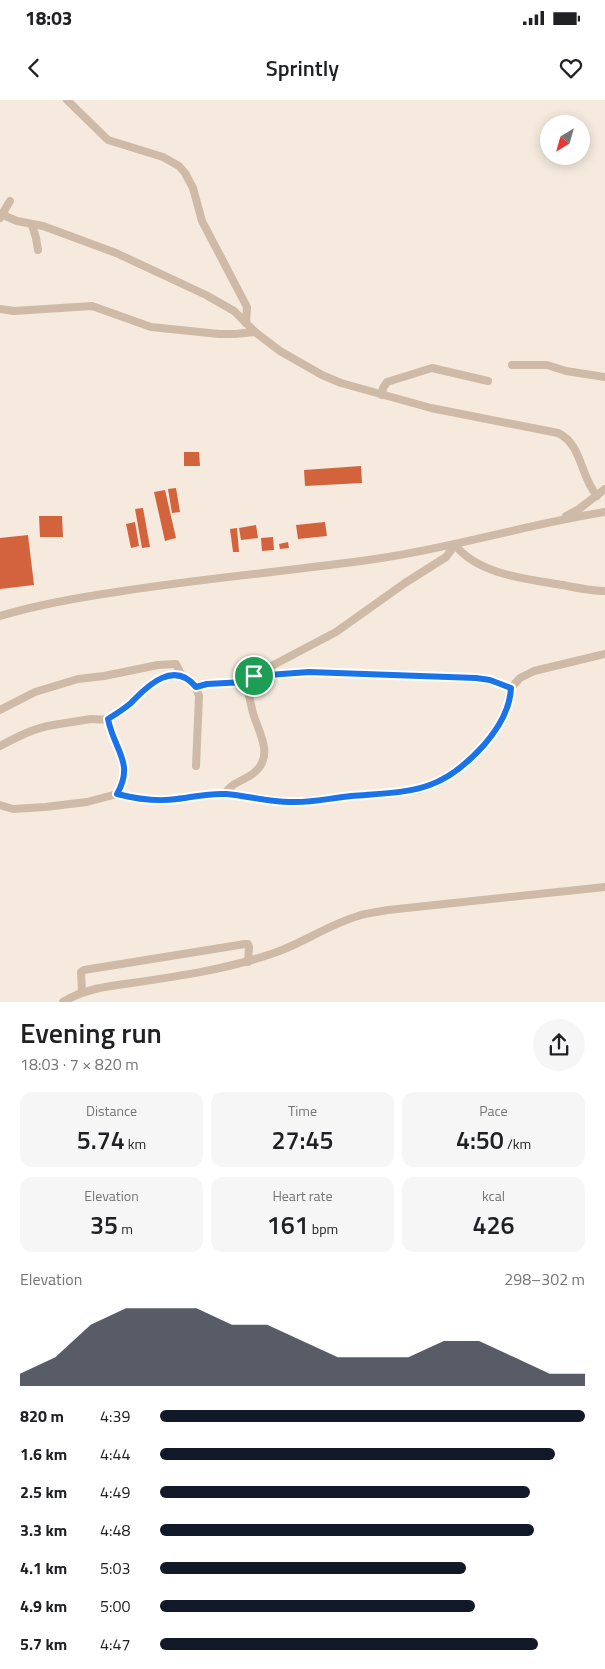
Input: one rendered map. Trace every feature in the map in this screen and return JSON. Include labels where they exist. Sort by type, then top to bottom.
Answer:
[{"type":"street","points":[[67,100],[108,140],[163,157],[179,166],[185,172],[193,188],[202,221],[246,307],[246,323]]},
{"type":"street","points":[[10,201],[2,216],[17,222],[43,226],[90,243],[152,269],[220,302],[280,351],[322,375],[355,388],[431,408],[558,433],[573,445],[585,478],[597,496]]},
{"type":"street","points":[[32,225],[38,250]]},
{"type":"street","points":[[0,309],[14,311],[92,306],[151,328],[218,334],[255,332]]},
{"type":"street","points":[[512,365],[547,365],[566,371],[605,377]]},
{"type":"street","points":[[382,395],[383,388],[387,382],[432,368],[488,381]]},
{"type":"street","points":[[560,519],[605,489]]},
{"type":"street","points":[[0,616],[34,606],[84,597],[238,575],[346,564],[397,556],[500,535],[560,519],[605,512]]},
{"type":"street","points":[[455,545],[470,558],[488,568],[540,581],[605,591]]},
{"type":"street","points":[[196,687],[207,684],[245,682],[342,628],[405,583],[446,557],[455,545]]},
{"type":"street","points":[[0,805],[13,809],[45,807],[87,802],[117,794],[142,799],[163,800],[225,794],[292,802],[418,790],[440,782],[474,756],[489,739],[503,718],[510,698],[511,688],[525,674],[605,654]]},
{"type":"street","points":[[0,710],[35,692],[78,679],[104,676],[158,665],[176,664],[182,676]]},
{"type":"street","points":[[254,676],[309,672],[414,675],[490,680],[511,688]]},
{"type":"street","points":[[0,746],[35,729],[51,725],[92,719],[108,719],[121,712],[142,690],[158,679],[182,676],[191,681],[196,687],[199,704],[196,766]]},
{"type":"street","points":[[225,794],[233,784],[256,771],[264,759],[265,751],[262,736],[252,711],[245,682]]},
{"type":"street","points":[[108,719],[125,770],[125,776],[117,794]]},
{"type":"street","points":[[63,1002],[82,992],[248,962],[294,945],[335,924],[359,915],[388,910],[605,887]]},
{"type":"street","points":[[82,992],[80,976],[84,970],[245,944],[248,944],[249,947],[248,962]]},
{"type":"building","points":[[184,452],[199,452],[200,466],[184,466]]},
{"type":"building","points":[[361,466],[362,483],[305,486],[304,470]]},
{"type":"building","points":[[176,488],[180,512],[172,513],[168,489]]},
{"type":"building","points":[[165,490],[176,538],[165,541],[154,492]]},
{"type":"building","points":[[143,508],[150,547],[142,548],[135,509]]},
{"type":"building","points":[[39,516],[62,516],[63,537],[40,537]]},
{"type":"building","points":[[135,522],[139,546],[131,548],[126,524]]},
{"type":"building","points":[[325,522],[327,536],[298,539],[296,525]]},
{"type":"building","points":[[256,525],[258,538],[241,540],[239,528]]},
{"type":"building","points":[[237,528],[239,552],[233,552],[230,529]]},
{"type":"building","points":[[28,535],[34,585],[0,589],[0,538]]},
{"type":"building","points":[[273,537],[274,550],[262,551],[261,538]]},
{"type":"building","points":[[288,542],[289,548],[280,549],[279,544]]},
{"type":"route","points":[[309,672],[476,678],[490,680],[511,688],[510,698],[503,718],[489,739],[474,756],[440,782],[418,790],[292,802],[278,802],[225,794],[163,800],[142,799],[117,794],[122,786],[125,770],[108,719],[121,712],[142,690],[158,679],[182,676],[191,681],[196,687],[207,684],[245,682],[254,676],[309,672]]}]
